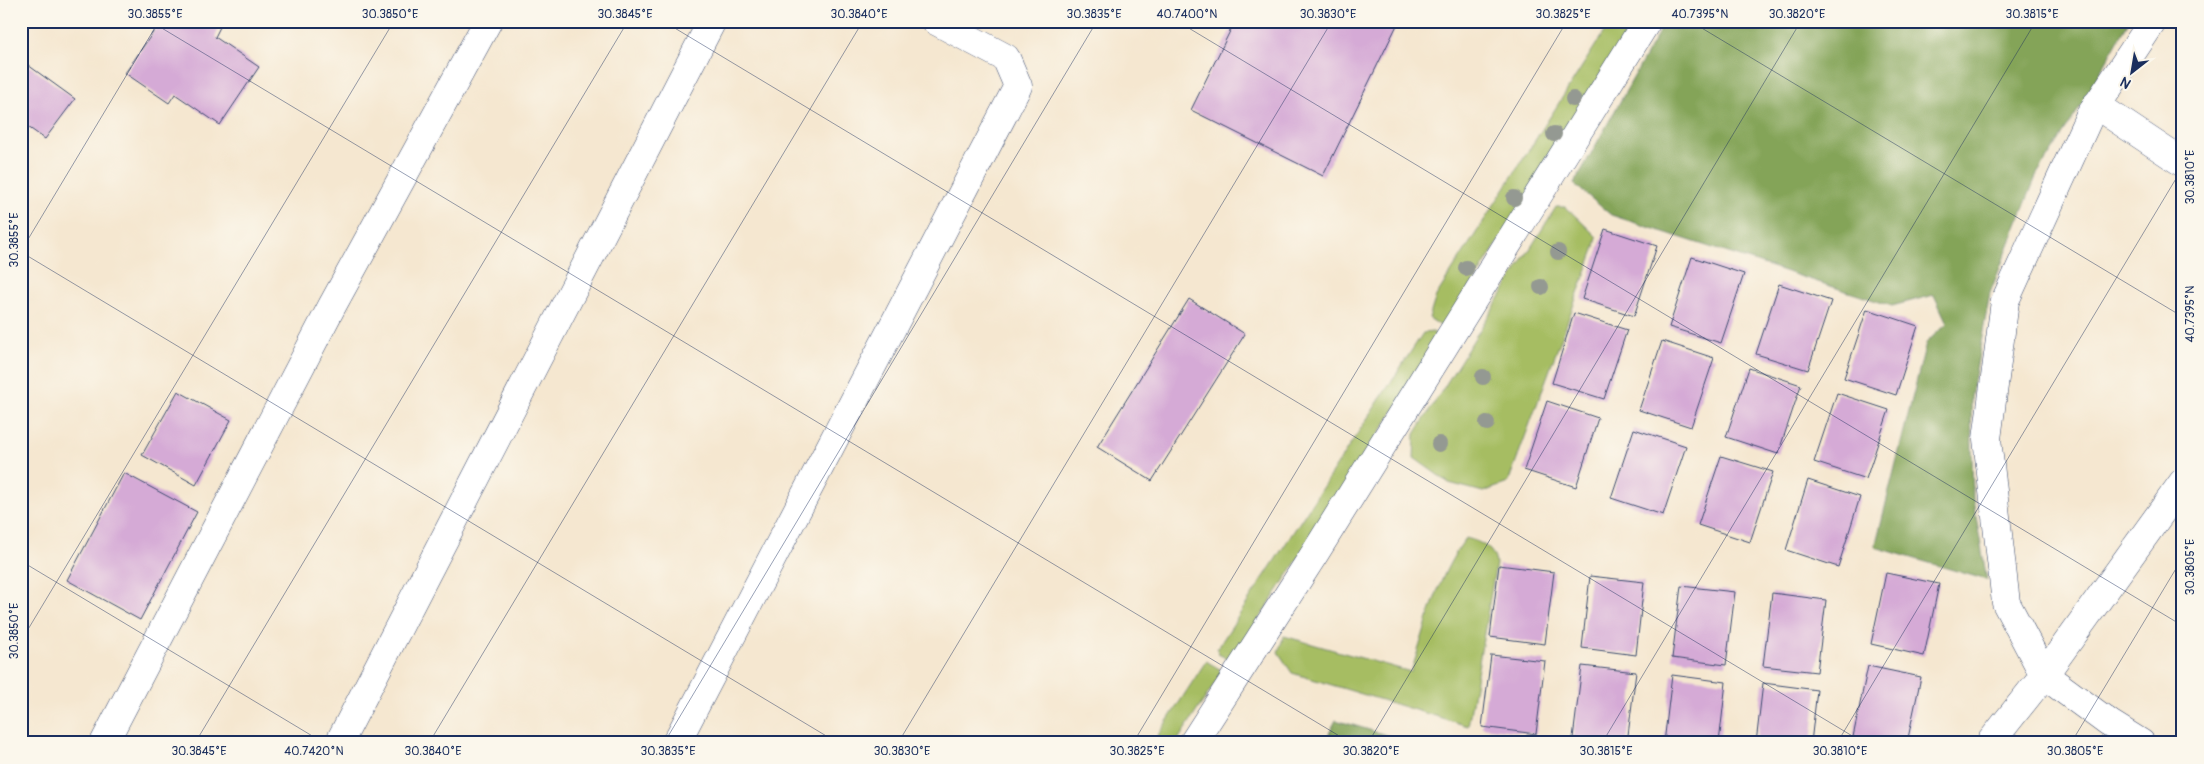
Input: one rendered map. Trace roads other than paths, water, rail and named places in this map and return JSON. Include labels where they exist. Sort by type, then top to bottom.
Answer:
[{"type":"street","points":[[104,743],[332,306],[488,21]]},
{"type":"street","points":[[339,743],[712,21]]},
{"type":"street","points":[[676,743],[1018,86],[1006,58],[936,21]]},
{"type":"street","points":[[1193,743],[1331,528],[1647,21]]},
{"type":"street","points":[[2141,743],[2109,723],[2044,675],[2006,603],[1987,439],[2005,301],[2089,117],[2153,21]]},
{"type":"street","points":[[2096,105],[2183,163]]},
{"type":"street","points":[[1990,743],[2044,675],[2183,482]]}]
